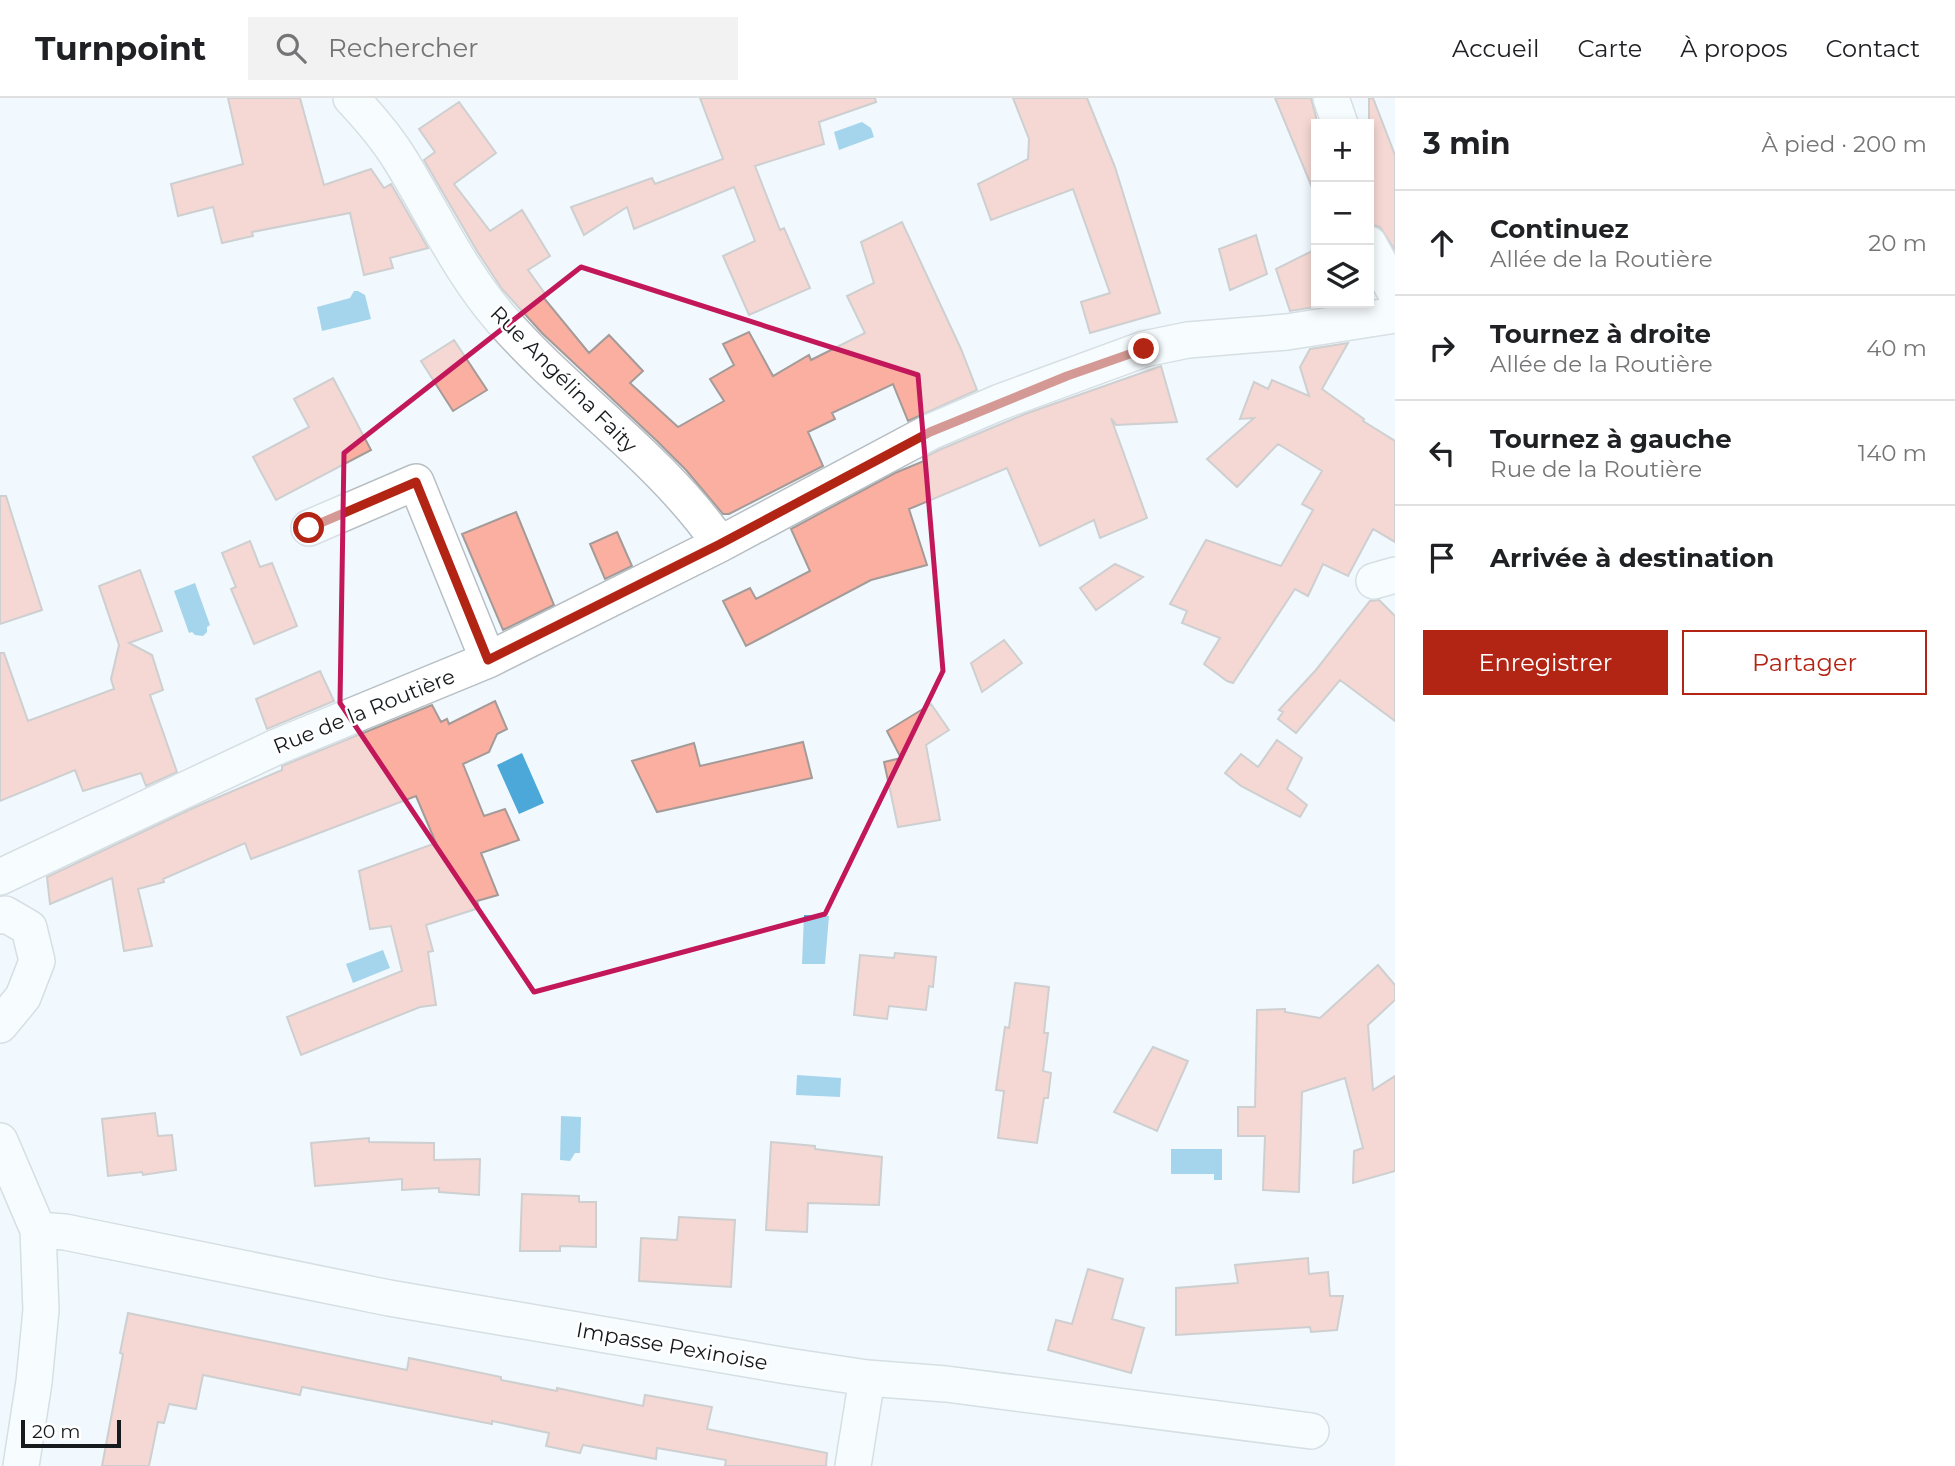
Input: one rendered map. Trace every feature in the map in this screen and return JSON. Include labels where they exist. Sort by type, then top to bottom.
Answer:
[{"type":"street","name":"Rue Angélina Faity","points":[[351,98],[373,121],[400,158],[471,279],[499,317],[548,369],[684,498],[720,544]]},
{"type":"street","points":[[1331,98],[1338,119]]},
{"type":"street","points":[[1370,245],[1395,292]]},
{"type":"street","name":"Rue de la Routière","points":[[0,877],[274,748],[488,660],[720,544],[930,432],[1067,376],[1133,353],[1188,340],[1287,332],[1395,315]]},
{"type":"street","points":[[309,528],[416,482],[488,660]]},
{"type":"street","points":[[0,916],[5,914],[29,928],[37,961],[23,997],[0,1025]]},
{"type":"street","points":[[0,1141],[38,1230],[41,1310],[34,1382],[21,1466]]},
{"type":"street","name":"Impasse Pexinoise","points":[[38,1230],[65,1232],[388,1298],[867,1378],[960,1386],[1311,1431]]},
{"type":"street","points":[[853,1466],[867,1378]]},
{"type":"highlighted area","points":[[581,267],[918,375],[943,671],[825,914],[534,992],[340,703],[344,453]]},
{"type":"water","points":[[862,122],[871,128],[874,137],[839,150],[834,132]]},
{"type":"water","points":[[354,291],[365,295],[371,319],[322,331],[317,307],[350,298]]},
{"type":"water","points":[[195,583],[210,625],[203,636],[189,633],[174,591]]},
{"type":"water","points":[[522,753],[544,803],[519,814],[497,765]]},
{"type":"water","points":[[804,915],[829,916],[825,964],[802,964]]},
{"type":"water","points":[[383,950],[390,968],[353,983],[346,964]]},
{"type":"water","points":[[797,1075],[841,1078],[840,1097],[796,1095]]},
{"type":"water","points":[[561,1116],[581,1117],[580,1153],[575,1153],[570,1161],[560,1160]]},
{"type":"water","points":[[1171,1149],[1222,1149],[1222,1180],[1214,1180],[1214,1174],[1171,1174]]},
{"type":"building","points":[[228,98],[300,98],[324,185],[371,169],[384,188],[391,184],[428,248],[390,258],[393,268],[364,275],[350,213],[252,232],[253,236],[222,243],[213,207],[178,216],[171,184],[243,164]]},
{"type":"building","points":[[700,98],[875,98],[876,102],[819,122],[824,144],[755,166],[780,230],[784,228],[810,288],[749,315],[723,256],[755,241],[734,187],[634,229],[627,207],[584,235],[571,207],[652,178],[655,184],[723,159]]},
{"type":"building","points":[[1013,98],[1087,98],[1115,167],[1160,313],[1090,333],[1081,302],[1110,293],[1073,189],[991,220],[978,184],[1028,159],[1029,139]]},
{"type":"building","points":[[1275,98],[1311,98],[1316,119],[1311,119],[1311,185]]},
{"type":"building","points":[[1369,98],[1373,98],[1395,155],[1395,250],[1380,227],[1374,225],[1374,119],[1369,119]]},
{"type":"building","points":[[459,102],[496,153],[454,184],[490,231],[522,210],[550,256],[528,270],[546,295],[543,297],[589,353],[609,335],[643,371],[630,383],[678,427],[724,401],[710,379],[734,365],[723,344],[749,332],[773,376],[809,355],[811,360],[865,333],[847,296],[874,283],[861,242],[902,222],[961,349],[977,390],[908,421],[893,384],[832,413],[835,419],[808,432],[823,466],[729,514],[723,514],[657,441],[542,333],[502,289],[477,251],[424,160],[435,152],[419,129]]},
{"type":"building","points":[[1256,235],[1267,274],[1230,290],[1219,249]]},
{"type":"building","points":[[1311,252],[1311,308],[1290,311],[1276,269]]},
{"type":"building","points":[[454,340],[487,390],[453,411],[421,361]]},
{"type":"building","points":[[1348,343],[1322,389],[1364,419],[1363,421],[1395,441],[1395,542],[1373,529],[1348,576],[1323,564],[1308,596],[1295,589],[1233,683],[1227,681],[1204,664],[1220,638],[1182,623],[1187,611],[1170,604],[1206,540],[1281,566],[1313,510],[1302,504],[1322,471],[1278,444],[1237,487],[1207,459],[1254,418],[1240,419],[1254,382],[1268,389],[1272,380],[1309,396],[1300,367],[1310,349]]},
{"type":"building","points":[[1161,366],[1177,422],[1116,425],[1111,418],[1147,518],[1100,538],[1094,520],[1040,546],[1007,468],[909,509],[927,565],[871,580],[746,646],[723,601],[750,588],[756,599],[810,571],[791,529],[895,473],[924,461],[923,458],[939,450],[1025,414]]},
{"type":"building","points":[[333,378],[371,450],[276,500],[253,457],[309,427],[294,399]]},
{"type":"building","points":[[0,496],[6,496],[42,610],[0,624]]},
{"type":"building","points":[[516,512],[554,605],[503,630],[462,534]]},
{"type":"building","points":[[617,532],[632,566],[605,579],[590,544]]},
{"type":"building","points":[[250,541],[260,567],[272,563],[297,626],[254,644],[231,589],[236,587],[222,553]]},
{"type":"building","points":[[1115,564],[1143,577],[1096,610],[1080,588]]},
{"type":"building","points":[[140,570],[162,631],[129,643],[152,655],[163,690],[150,695],[177,772],[146,786],[141,773],[83,791],[75,770],[0,801],[0,653],[4,653],[28,721],[114,689],[111,679],[119,645],[99,586]]},
{"type":"building","points":[[1379,600],[1395,616],[1395,721],[1340,680],[1296,733],[1278,719],[1283,712],[1279,710],[1315,671],[1370,601]]},
{"type":"building","points":[[1004,640],[1022,663],[982,692],[971,663]]},
{"type":"building","points":[[320,671],[334,701],[267,729],[256,699]]},
{"type":"building","points":[[495,701],[507,729],[497,734],[489,752],[463,764],[484,816],[505,809],[519,840],[481,853],[498,895],[477,901],[479,908],[426,925],[433,951],[428,952],[436,1005],[420,1007],[301,1055],[287,1017],[402,971],[391,926],[370,929],[359,871],[436,843],[416,796],[251,859],[245,843],[163,879],[164,882],[138,889],[152,946],[124,951],[112,878],[50,904],[47,877],[191,809],[282,770],[282,766],[432,705],[441,722],[447,719],[449,724]]},
{"type":"building","points":[[931,704],[949,730],[926,745],[940,820],[898,827],[884,762],[901,758],[887,731]]},
{"type":"building","points":[[1277,740],[1302,758],[1287,789],[1307,805],[1300,817],[1241,786],[1225,773],[1241,754],[1258,767]]},
{"type":"building","points":[[803,742],[812,778],[657,812],[632,761],[694,743],[700,766]]},
{"type":"building","points":[[895,953],[936,957],[933,987],[929,986],[926,1010],[889,1006],[887,1019],[854,1015],[860,955],[894,958]]},
{"type":"building","points":[[1378,965],[1395,985],[1395,1000],[1368,1025],[1373,1090],[1395,1076],[1395,1171],[1353,1183],[1354,1151],[1363,1148],[1345,1078],[1302,1092],[1299,1192],[1263,1190],[1265,1136],[1238,1136],[1238,1107],[1255,1107],[1257,1010],[1285,1009],[1285,1012],[1320,1018]]},
{"type":"building","points":[[1015,983],[1049,987],[1044,1033],[1048,1033],[1043,1071],[1051,1073],[1037,1143],[998,1138],[1004,1091],[996,1090],[1005,1027],[1009,1028]]},
{"type":"building","points":[[1153,1047],[1188,1061],[1157,1131],[1114,1112]]},
{"type":"building","points":[[155,1113],[158,1136],[172,1135],[176,1170],[108,1176],[102,1119]]},
{"type":"building","points":[[369,1138],[369,1142],[434,1143],[434,1160],[480,1159],[479,1195],[439,1192],[439,1188],[402,1190],[402,1179],[315,1186],[311,1143]]},
{"type":"building","points":[[771,1142],[882,1157],[879,1205],[808,1203],[807,1232],[766,1230]]},
{"type":"building","points":[[522,1194],[579,1196],[579,1202],[596,1202],[596,1247],[560,1246],[560,1251],[520,1251]]},
{"type":"building","points":[[679,1217],[735,1220],[731,1287],[639,1281],[641,1238],[677,1240]]},
{"type":"building","points":[[1308,1258],[1309,1274],[1328,1272],[1330,1296],[1343,1296],[1337,1330],[1311,1332],[1310,1327],[1176,1335],[1176,1288],[1238,1283],[1235,1265]]},
{"type":"building","points":[[1088,1269],[1123,1279],[1112,1319],[1144,1328],[1131,1373],[1048,1350],[1056,1320],[1072,1324]]},
{"type":"building","points":[[128,1313],[407,1370],[409,1358],[501,1377],[501,1380],[557,1391],[557,1388],[643,1406],[645,1395],[712,1407],[707,1429],[827,1453],[826,1466],[725,1466],[726,1460],[657,1448],[656,1459],[583,1445],[580,1453],[546,1446],[549,1433],[492,1421],[492,1424],[302,1387],[300,1395],[203,1375],[196,1409],[169,1404],[164,1423],[158,1422],[149,1466],[102,1466]]},
{"type":"route","points":[[309,528],[416,482],[488,660],[720,544],[930,432],[1067,376],[1144,349]]}]
